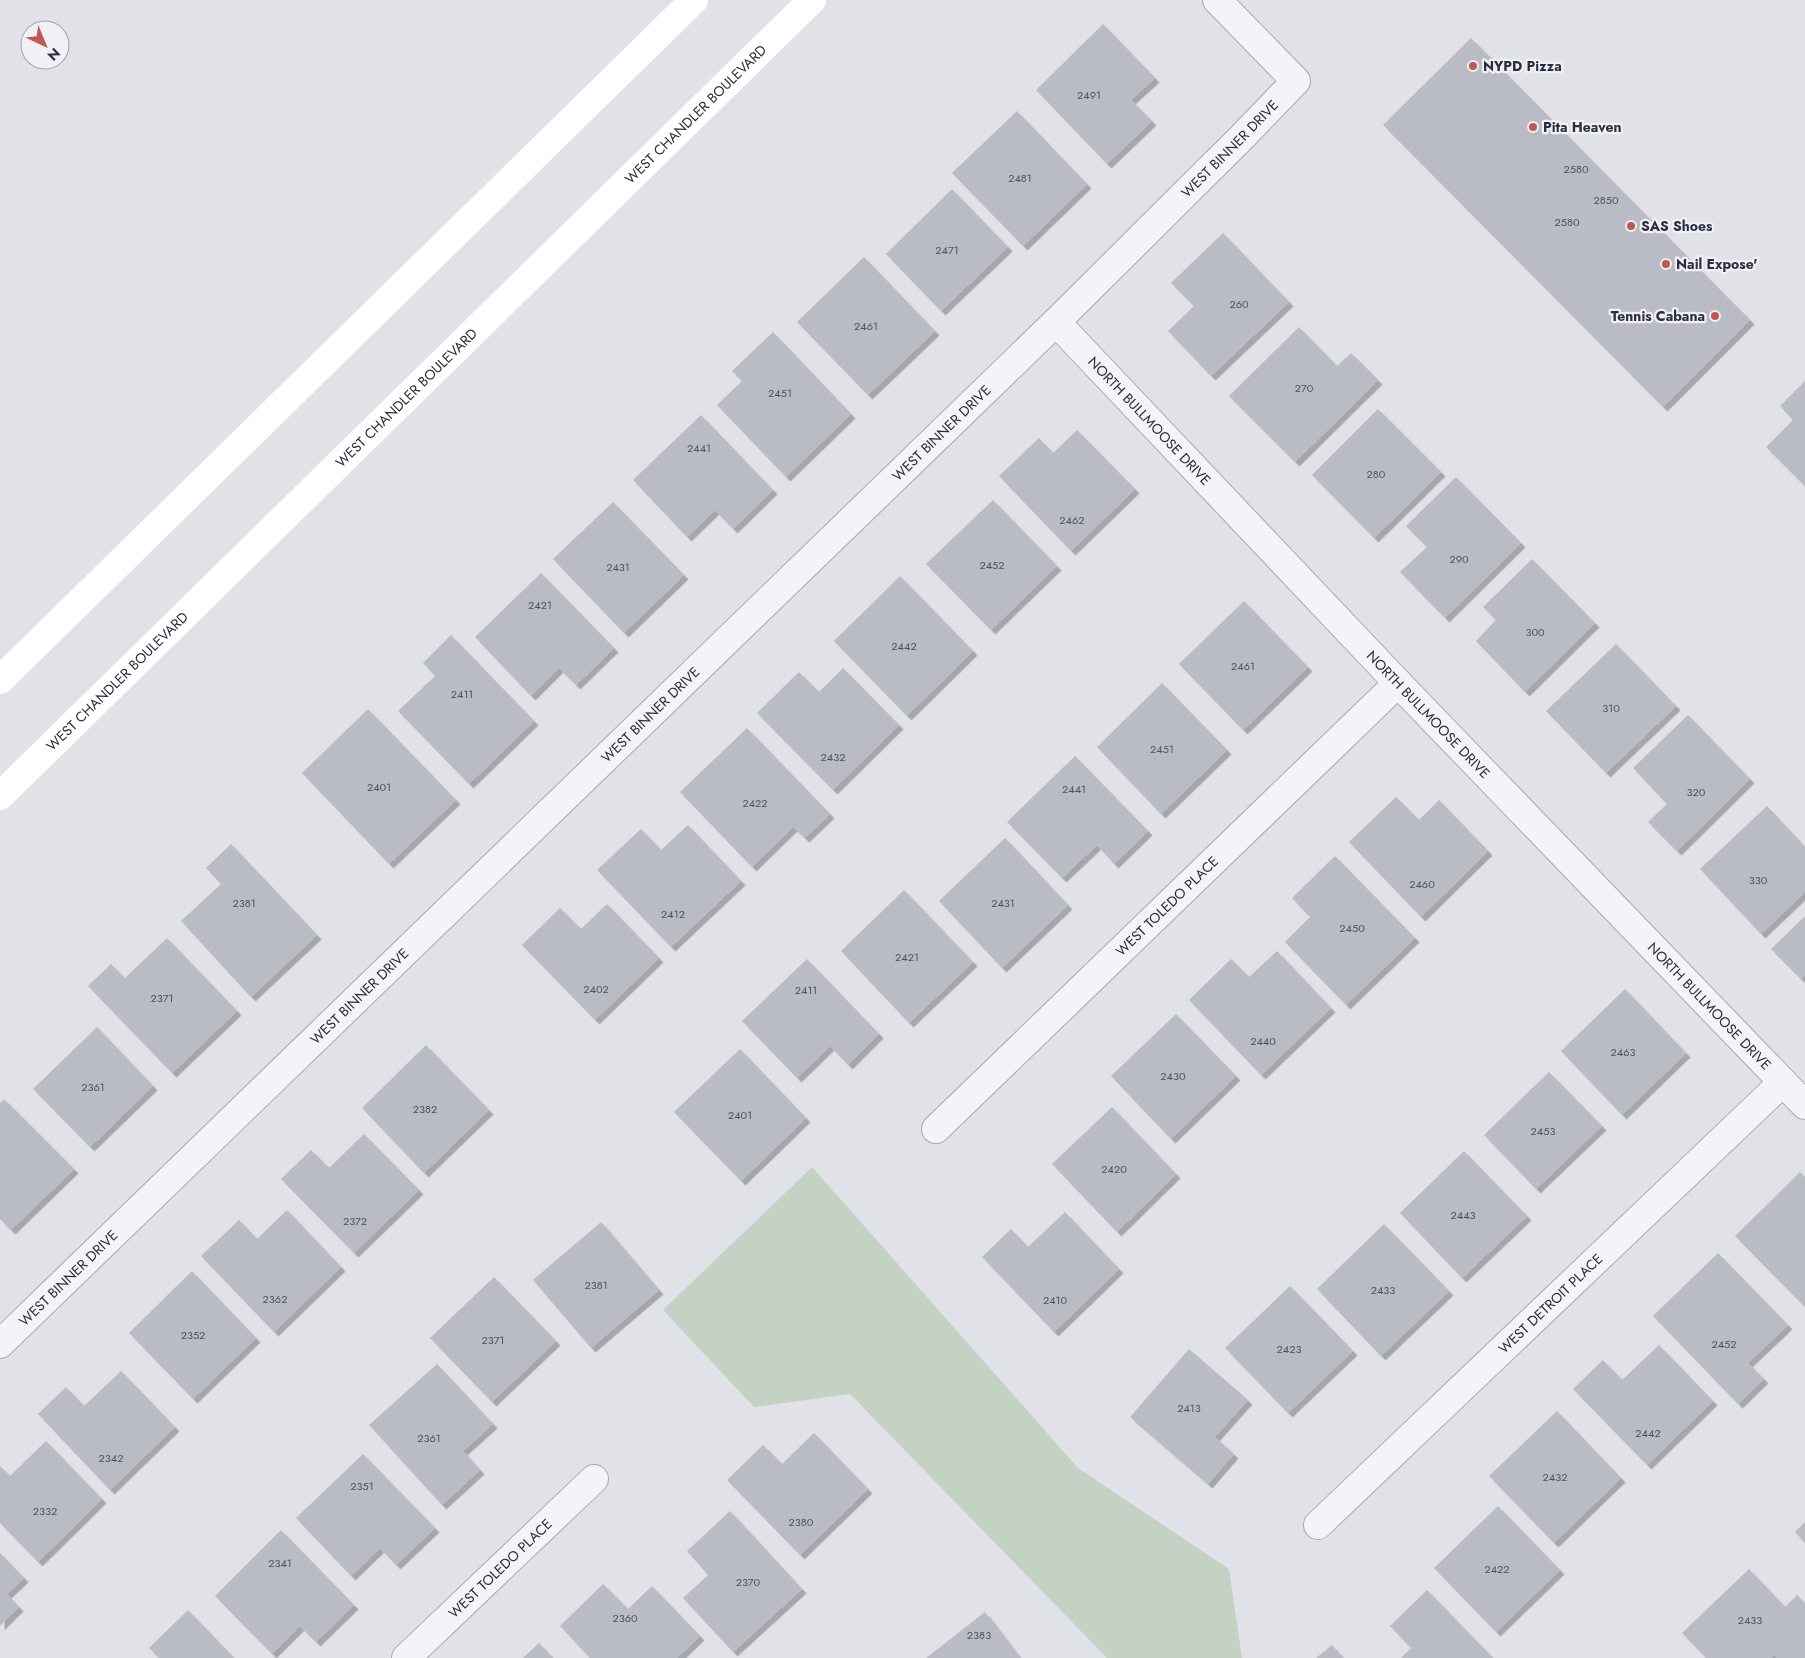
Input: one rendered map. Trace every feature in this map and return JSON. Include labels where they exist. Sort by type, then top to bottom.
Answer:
[{"type":"main road","points":[[0,680],[694,0]]},
{"type":"main road","name":"WEST CHANDLER BOULEVARD","points":[[0,796],[812,0]]},
{"type":"street","name":"WEST BINNER DRIVE","points":[[0,1344],[1056,322],[1244,136],[1296,81],[1217,0]]},
{"type":"street","name":"NORTH BULLMOOSE DRIVE","points":[[1056,322],[1398,683],[1805,1105]]},
{"type":"street","name":"WEST TOLEDO PLACE","points":[[936,1129],[1398,683]]},
{"type":"street","name":"WEST DETROIT PLACE","points":[[1318,1525],[1783,1082]]},
{"type":"street","name":"WEST TOLEDO PLACE","points":[[406,1658],[594,1479]]},
{"type":"green space","points":[[812,1167],[1078,1468],[1229,1569],[1242,1658],[1107,1658],[850,1394],[754,1407],[663,1310]]},
{"type":"building","points":[[1103,24],[1155,78],[1131,100],[1152,121],[1107,164],[1036,90]]},
{"type":"building","points":[[1471,38],[1750,320],[1663,407],[1383,125]]},
{"type":"building","points":[[1017,111],[1087,184],[1023,246],[952,173]]},
{"type":"building","points":[[952,189],[1008,247],[941,311],[886,254]]},
{"type":"building","points":[[1223,233],[1289,302],[1211,376],[1168,331],[1194,306],[1171,283]]},
{"type":"building","points":[[864,257],[935,331],[868,395],[797,322]]},
{"type":"building","points":[[1299,327],[1337,366],[1351,353],[1378,380],[1295,462],[1229,396]]},
{"type":"building","points":[[773,332],[851,414],[786,477],[717,405],[742,381],[732,371]]},
{"type":"building","points":[[1805,381],[1805,486],[1766,447],[1793,420],[1780,406]]},
{"type":"building","points":[[1378,409],[1441,472],[1374,538],[1312,475]]},
{"type":"building","points":[[701,415],[773,490],[733,529],[715,510],[687,537],[633,480]]},
{"type":"building","points":[[1077,430],[1135,489],[1071,551],[999,476],[1039,438],[1053,453]]},
{"type":"building","points":[[1456,477],[1521,543],[1445,618],[1400,572],[1427,547],[1406,526]]},
{"type":"building","points":[[993,500],[1057,566],[991,630],[926,564]]},
{"type":"building","points":[[613,502],[684,575],[624,633],[553,559]]},
{"type":"building","points":[[1532,559],[1595,623],[1525,692],[1476,641],[1496,620],[1483,607]]},
{"type":"building","points":[[541,573],[614,648],[576,685],[559,668],[531,696],[475,637]]},
{"type":"building","points":[[900,576],[973,651],[907,716],[834,641]]},
{"type":"building","points":[[1244,601],[1308,667],[1243,730],[1179,664]]},
{"type":"building","points":[[451,635],[534,721],[469,784],[398,711],[435,676],[423,663]]},
{"type":"building","points":[[1616,644],[1676,706],[1606,773],[1546,711]]},
{"type":"building","points":[[843,668],[899,725],[833,790],[757,713],[799,672],[819,692]]},
{"type":"building","points":[[1162,683],[1227,750],[1161,814],[1097,747]]},
{"type":"building","points":[[368,709],[456,800],[389,864],[302,773]]},
{"type":"building","points":[[1688,715],[1750,779],[1677,851],[1648,822],[1667,804],[1633,768]]},
{"type":"building","points":[[747,728],[830,814],[805,838],[793,827],[752,867],[680,792]]},
{"type":"building","points":[[1075,756],[1148,831],[1114,864],[1097,845],[1062,878],[1007,822]]},
{"type":"building","points":[[1396,797],[1419,820],[1439,800],[1488,851],[1421,917],[1349,842]]},
{"type":"building","points":[[1767,806],[1805,847],[1805,892],[1761,934],[1700,869]]},
{"type":"building","points":[[688,825],[741,881],[671,947],[597,870],[641,829],[661,850]]},
{"type":"building","points":[[1005,838],[1068,905],[1002,968],[939,901]]},
{"type":"building","points":[[231,844],[317,935],[251,997],[181,921],[221,884],[206,868]]},
{"type":"building","points":[[1335,856],[1415,938],[1346,1005],[1285,942],[1310,917],[1292,898]]},
{"type":"building","points":[[904,890],[973,962],[909,1023],[841,951]]},
{"type":"building","points":[[607,904],[659,958],[595,1020],[522,945],[560,908],[581,929]]},
{"type":"building","points":[[1805,916],[1805,975],[1801,979],[1771,949]]},
{"type":"building","points":[[167,938],[237,1011],[172,1073],[88,986],[111,964],[125,978]]},
{"type":"building","points":[[1277,951],[1331,1008],[1261,1075],[1189,1000],[1231,959],[1249,977]]},
{"type":"building","points":[[807,959],[879,1034],[848,1065],[830,1046],[797,1078],[742,1021]]},
{"type":"building","points":[[1625,989],[1686,1053],[1622,1115],[1561,1051]]},
{"type":"building","points":[[1176,1014],[1236,1076],[1171,1139],[1111,1076]]},
{"type":"building","points":[[97,1027],[153,1086],[90,1147],[33,1089]]},
{"type":"building","points":[[426,1045],[489,1110],[424,1173],[362,1108]]},
{"type":"building","points":[[740,1049],[806,1118],[741,1181],[674,1112]]},
{"type":"building","points":[[1549,1072],[1602,1126],[1536,1189],[1484,1135]]},
{"type":"building","points":[[4,1099],[74,1169],[11,1230],[0,1219],[0,1103]]},
{"type":"building","points":[[1112,1107],[1176,1174],[1117,1232],[1052,1164]]},
{"type":"building","points":[[364,1134],[419,1190],[354,1253],[281,1179],[311,1150],[329,1168]]},
{"type":"building","points":[[1464,1151],[1527,1216],[1462,1278],[1400,1213]]},
{"type":"building","points":[[1800,1172],[1805,1177],[1805,1307],[1735,1236]]},
{"type":"building","points":[[287,1210],[341,1267],[274,1332],[201,1256],[239,1220],[257,1239]]},
{"type":"building","points":[[1065,1212],[1119,1269],[1054,1332],[982,1257],[1011,1229],[1028,1247]]},
{"type":"building","points":[[601,1222],[659,1290],[591,1348],[533,1280]]},
{"type":"building","points":[[1384,1224],[1449,1291],[1381,1356],[1317,1289]]},
{"type":"building","points":[[1718,1253],[1788,1325],[1748,1363],[1764,1379],[1738,1404],[1653,1316]]},
{"type":"building","points":[[192,1271],[256,1338],[193,1399],[129,1333]]},
{"type":"building","points":[[494,1277],[556,1341],[492,1402],[430,1338]]},
{"type":"building","points":[[1290,1286],[1353,1351],[1288,1413],[1225,1348]]},
{"type":"building","points":[[1659,1345],[1713,1401],[1647,1465],[1573,1389],[1603,1360],[1622,1380]]},
{"type":"building","points":[[1189,1349],[1248,1400],[1215,1437],[1234,1454],[1208,1484],[1130,1417]]},
{"type":"building","points":[[437,1364],[493,1424],[463,1451],[480,1470],[442,1505],[369,1425]]},
{"type":"building","points":[[121,1371],[175,1427],[110,1490],[38,1414],[66,1387],[84,1406]]},
{"type":"building","points":[[1557,1411],[1621,1478],[1554,1543],[1489,1476]]},
{"type":"building","points":[[814,1433],[868,1489],[800,1555],[727,1480],[763,1445],[782,1464]]},
{"type":"building","points":[[46,1441],[102,1499],[38,1562],[0,1523],[0,1466],[10,1476]]},
{"type":"building","points":[[363,1454],[435,1528],[396,1565],[380,1548],[351,1576],[296,1518]]},
{"type":"building","points":[[1498,1506],[1560,1570],[1496,1632],[1434,1568]]},
{"type":"building","points":[[730,1511],[802,1589],[733,1652],[683,1598],[708,1575],[687,1551]]},
{"type":"building","points":[[1805,1522],[1805,1543],[1795,1532]]},
{"type":"building","points":[[281,1530],[354,1605],[316,1642],[300,1626],[272,1654],[215,1596]]},
{"type":"building","points":[[0,1553],[24,1578],[7,1594],[19,1607],[0,1626]]},
{"type":"building","points":[[1749,1569],[1785,1607],[1797,1595],[1805,1603],[1805,1658],[1777,1658],[1774,1655],[1771,1658],[1706,1658],[1682,1633]]},
{"type":"building","points":[[603,1584],[628,1609],[652,1586],[700,1636],[677,1658],[590,1658],[560,1626]]},
{"type":"building","points":[[1427,1590],[1493,1658],[1401,1658],[1411,1648],[1390,1626]]},
{"type":"building","points":[[188,1610],[234,1658],[159,1658],[149,1648]]},
{"type":"building","points":[[985,1612],[1020,1658],[926,1658]]},
{"type":"building","points":[[539,1643],[553,1658],[523,1658]]},
{"type":"building","points":[[1332,1645],[1343,1658],[1316,1658]]},
{"type":"place","name":"NYPD Pizza","points":[[1473,66]]},
{"type":"place","name":"Pita Heaven","points":[[1533,127]]},
{"type":"place","name":"SAS Shoes","points":[[1631,226]]},
{"type":"place","name":"Nail Expose'","points":[[1666,264]]},
{"type":"place","name":"Tennis Cabana","points":[[1715,316]]}]
